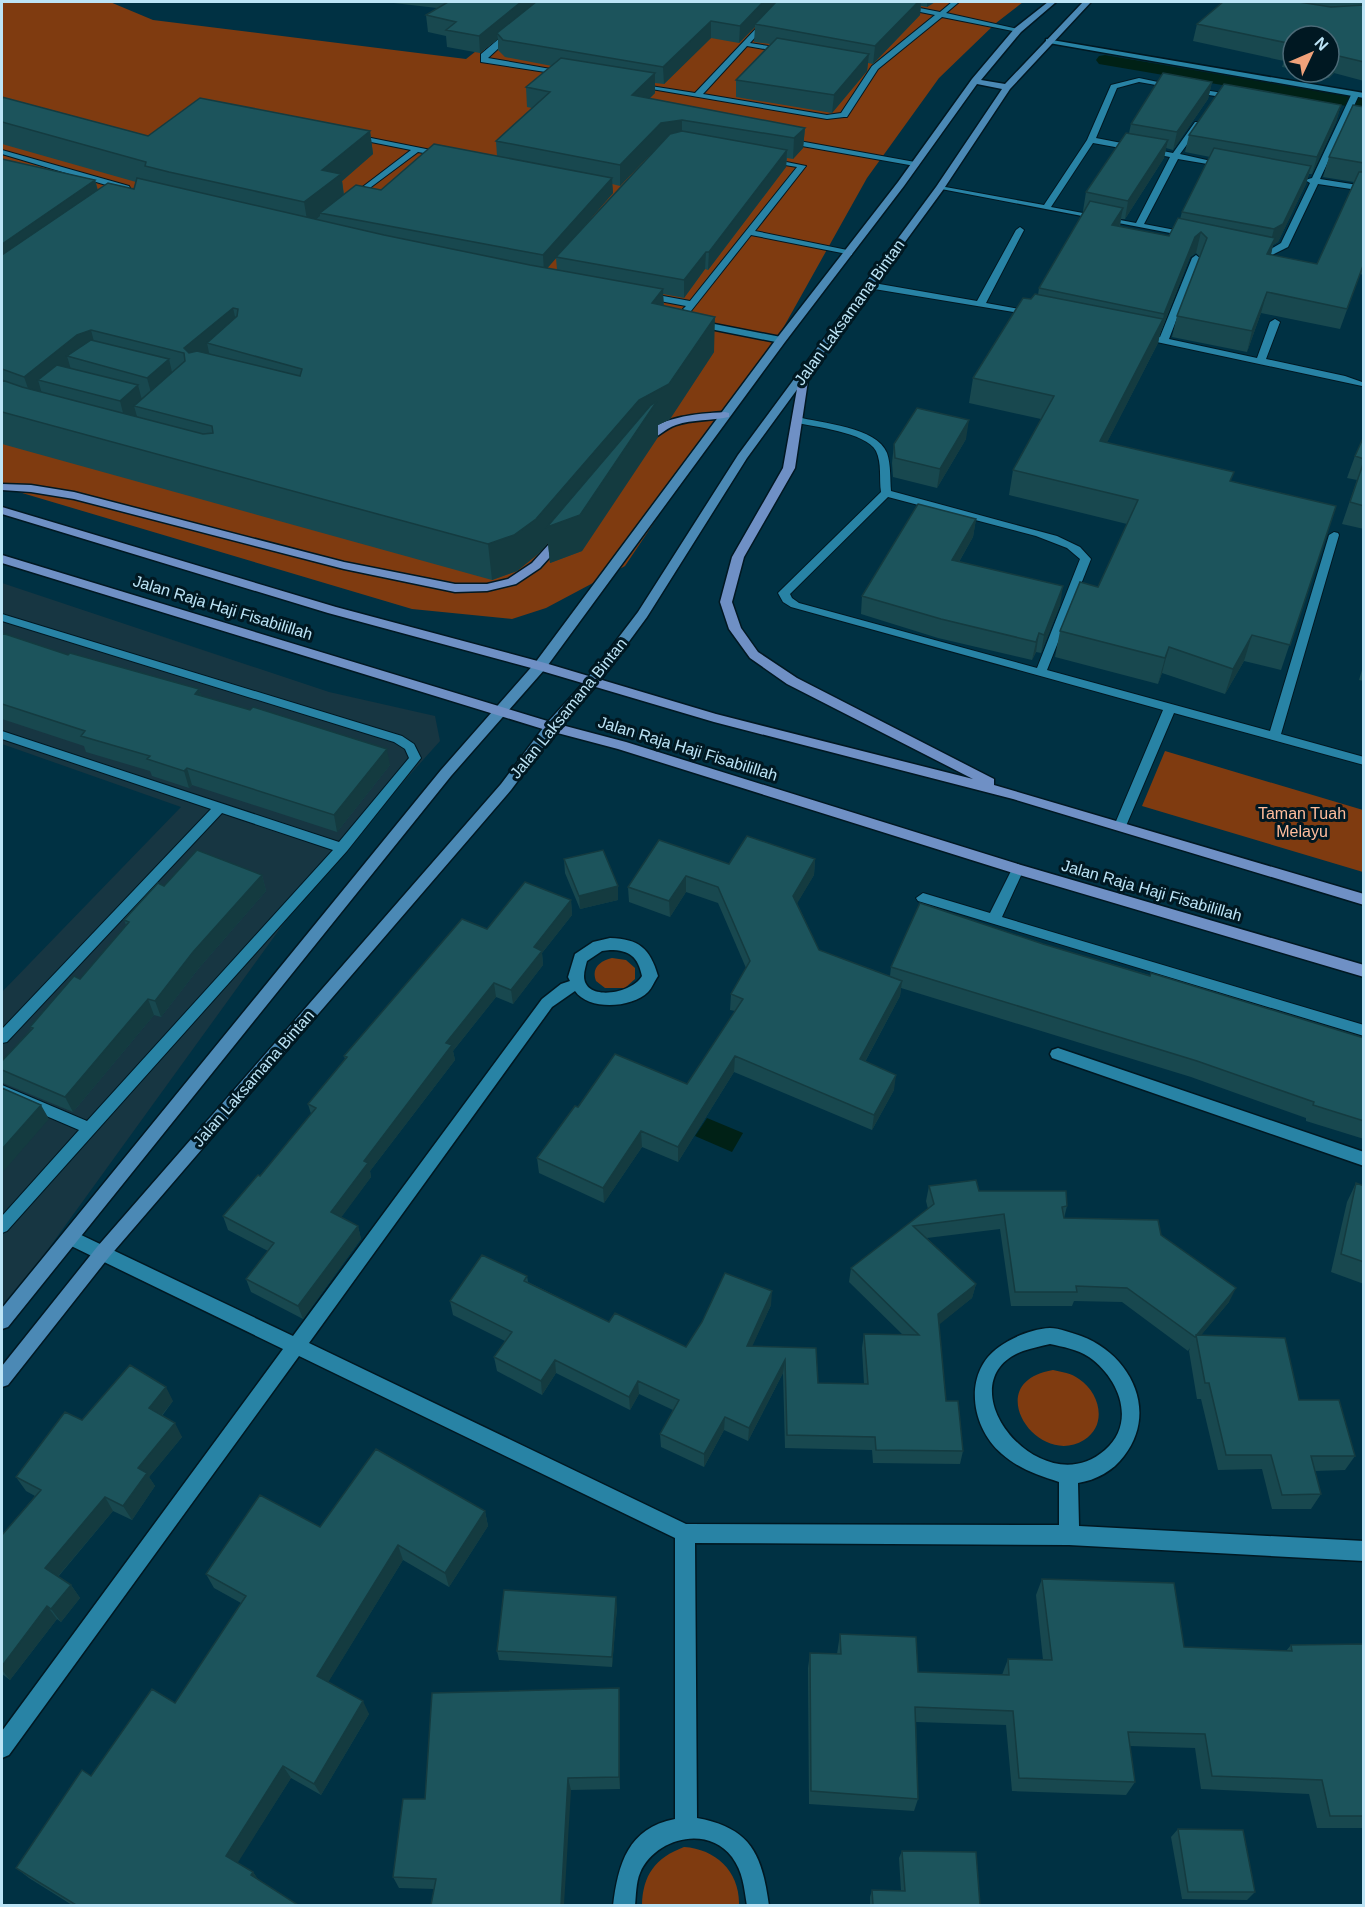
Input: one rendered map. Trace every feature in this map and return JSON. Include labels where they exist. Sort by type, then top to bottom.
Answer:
[{"type":"main road","name":"Jalan Laksamana Bintan","points":[[2,1321],[500,710],[540,666],[975,81],[1018,30],[1052,2]]},
{"type":"main road","name":"Jalan Laksamana Bintan","points":[[2,1379],[103,1252],[506,787],[551,727],[592,682],[643,614],[742,457],[940,188],[1007,87],[1088,2]]},
{"type":"main road","points":[[975,81],[1007,87]]},
{"type":"main road","points":[[804,374],[789,468],[738,557],[726,602],[735,629],[754,655],[792,681],[1015,795]]},
{"type":"main road","points":[[638,447],[656,429],[691,417],[725,415]]},
{"type":"main road","points":[[2,487],[50,490],[140,511],[336,564],[465,590],[504,584],[522,576],[544,559],[573,525]]},
{"type":"main road","name":"Jalan Raja Haji Fisabilillah","points":[[2,510],[332,610],[540,666],[714,718],[1015,795],[1364,900]]},
{"type":"main road","name":"Jalan Raja Haji Fisabilillah","points":[[2,559],[1018,869],[1364,971]]},
{"type":"street","points":[[1049,41],[1358,96]]},
{"type":"street","points":[[679,321],[781,340]]},
{"type":"street","points":[[622,944],[633,948],[648,963],[650,972],[647,982],[640,991],[630,996],[606,1000],[594,997],[578,984],[576,966],[580,958],[598,946],[622,944]]},
{"type":"street","points":[[2,1748],[294,1345],[547,1003],[555,995],[578,984]]},
{"type":"street","points":[[1058,1054],[1364,1159]]},
{"type":"street","points":[[71,1238],[685,1533],[1069,1535],[1364,1551]]},
{"type":"street","points":[[1050,1336],[1074,1341],[1090,1349],[1117,1371],[1129,1393],[1133,1417],[1127,1439],[1114,1458],[1094,1470],[1068,1474],[1044,1470],[1021,1459],[1002,1443],[989,1423],[982,1401],[984,1380],[993,1362],[1007,1348],[1027,1338],[1050,1336]]},
{"type":"street","points":[[1068,1474],[1069,1535]]},
{"type":"street","points":[[685,1533],[686,1825]]},
{"type":"street","points":[[624,1905],[624,1890],[631,1865],[645,1845],[664,1831],[686,1825],[707,1827],[726,1836],[742,1851],[754,1872],[758,1905]]},
{"type":"lane","points":[[697,96],[784,2]]},
{"type":"lane","points":[[881,2],[1018,30]]},
{"type":"lane","points":[[630,85],[837,117],[848,111],[876,68],[937,15],[956,2]]},
{"type":"lane","points":[[523,24],[486,54],[484,60],[574,75]]},
{"type":"lane","points":[[745,44],[800,54]]},
{"type":"lane","points":[[865,66],[876,68]]},
{"type":"lane","points":[[1047,207],[1091,140],[1114,87],[1124,82],[1138,80],[1242,98]]},
{"type":"lane","points":[[1213,103],[1220,94]]},
{"type":"lane","points":[[1242,247],[1270,253],[1279,251],[1285,246],[1358,96]]},
{"type":"lane","points":[[1139,226],[1175,156],[1207,112]]},
{"type":"lane","points":[[1334,112],[1349,113]]},
{"type":"lane","points":[[339,133],[452,156]]},
{"type":"lane","points":[[775,139],[915,164]]},
{"type":"lane","points":[[1091,140],[1234,166]]},
{"type":"lane","points":[[351,200],[417,149]]},
{"type":"lane","points":[[2,152],[136,191]]},
{"type":"lane","points":[[679,321],[802,166],[758,158]]},
{"type":"lane","points":[[1304,179],[1364,189]]},
{"type":"lane","points":[[940,188],[1199,238]]},
{"type":"lane","points":[[981,303],[1020,230]]},
{"type":"lane","points":[[749,232],[849,253]]},
{"type":"lane","points":[[1164,340],[1196,258]]},
{"type":"lane","points":[[868,285],[981,303],[1049,317]]},
{"type":"lane","points":[[635,294],[692,304]]},
{"type":"lane","points":[[1261,360],[1275,322]]},
{"type":"lane","points":[[1130,333],[1261,360],[1359,384]]},
{"type":"lane","points":[[797,420],[862,436],[878,446],[882,457],[885,493]]},
{"type":"lane","points":[[885,493],[784,593],[787,600],[828,616],[1275,735],[1364,761]]},
{"type":"lane","points":[[885,493],[1040,534],[1063,541],[1079,550],[1086,559],[1041,672]]},
{"type":"lane","points":[[1275,735],[1334,535]]},
{"type":"lane","points":[[2,617],[405,743],[414,754],[412,764],[342,848],[2,1226]]},
{"type":"lane","points":[[1120,826],[1170,707]]},
{"type":"lane","points":[[2,735],[342,848]]},
{"type":"lane","points":[[2,1038],[220,807]]},
{"type":"lane","points":[[994,920],[1018,869]]},
{"type":"lane","points":[[923,898],[1364,1031]]},
{"type":"lane","points":[[2,1091],[89,1128]]},
{"type":"shaded area","points":[[2,583],[329,692],[435,716],[440,741],[313,883],[2,1313],[2,992],[181,807],[2,744]]},
{"type":"shaded area","points":[[707,1118],[743,1133],[732,1152],[695,1136]]},
{"type":"green space","points":[[2,2],[110,2],[153,20],[466,59],[538,2],[1023,2],[996,23],[939,78],[867,178],[777,339],[625,566],[546,608],[512,619],[412,609],[2,487]]},
{"type":"green space","name":"Taman Tuah Melayu","points":[[1165,751],[1363,810],[1363,872],[1142,806]]},
{"type":"green space","points":[[612,958],[626,960],[635,968],[635,979],[625,988],[605,988],[596,981],[595,972],[598,966]]},
{"type":"green space","points":[[1053,1370],[1073,1375],[1086,1385],[1096,1400],[1098,1409],[1099,1418],[1092,1434],[1084,1440],[1066,1446],[1049,1443],[1034,1434],[1023,1420],[1018,1405],[1020,1390],[1031,1378]]},
{"type":"green space","points":[[684,1847],[706,1852],[724,1864],[735,1882],[739,1905],[642,1905],[645,1885],[652,1869],[665,1856]]},
{"type":"building","points":[[448,2],[521,2],[479,36],[446,30],[456,22],[426,15]]},
{"type":"building","points":[[536,2],[763,2],[740,26],[711,21],[663,67],[503,40],[497,33]]},
{"type":"building","points":[[776,2],[918,2],[875,46],[755,24]]},
{"type":"building","points":[[1223,2],[1299,2],[1331,7],[1364,5],[1364,62],[1341,56],[1341,24],[1281,24],[1281,42],[1197,24]]},
{"type":"building","points":[[777,38],[869,54],[834,95],[736,80]]},
{"type":"building","points":[[561,58],[655,73],[632,95],[805,128],[794,138],[682,120],[661,123],[620,165],[496,141],[550,92],[526,87]]},
{"type":"building","points":[[1163,73],[1212,82],[1177,132],[1131,124]]},
{"type":"building","points":[[1224,84],[1341,105],[1317,157],[1189,135]]},
{"type":"building","points":[[2,97],[148,136],[200,98],[370,131],[322,170],[341,174],[304,202],[145,166],[146,162],[2,122]]},
{"type":"building","points":[[1353,105],[1364,107],[1364,163],[1329,157]]},
{"type":"building","points":[[682,131],[787,150],[709,252],[706,252],[684,280],[556,257],[670,134]]},
{"type":"building","points":[[1126,133],[1168,140],[1128,201],[1086,192]]},
{"type":"building","points":[[434,144],[612,178],[543,255],[320,213],[356,185],[381,190]]},
{"type":"building","points":[[1214,148],[1311,166],[1283,224],[1274,229],[1182,212]]},
{"type":"building","points":[[2,159],[95,180],[2,244]]},
{"type":"building","points":[[1359,172],[1364,172],[1364,263],[1347,309],[1267,292],[1252,331],[1177,316],[1207,238],[1201,232],[1195,237],[1164,314],[1039,288],[1090,201],[1123,208],[1112,225],[1169,236],[1178,218],[1275,238],[1267,254],[1317,264]]},
{"type":"building","points":[[137,178],[384,235],[663,289],[652,303],[715,317],[669,384],[639,400],[536,519],[514,535],[488,544],[2,412],[2,380],[203,434],[213,433],[212,426],[134,406],[185,361],[184,353],[91,330],[77,335],[24,377],[2,369],[2,255],[108,183],[134,189]],"holes":[[[233,308],[238,309],[237,316],[207,343],[302,369],[300,376],[197,351],[189,353],[184,348]]]},
{"type":"building","points":[[1035,294],[1163,319],[1100,441],[1234,472],[1230,481],[1336,506],[1290,645],[1252,635],[1233,669],[1169,647],[1165,658],[1060,631],[1080,582],[1098,587],[1138,500],[1013,470],[1054,396],[973,378],[1023,298],[1031,299]]},
{"type":"building","points":[[91,340],[169,359],[147,378],[67,356]]},
{"type":"building","points":[[57,365],[138,385],[120,401],[38,380]]},
{"type":"building","points":[[657,401],[580,515],[547,527],[650,406]]},
{"type":"building","points":[[917,408],[969,420],[940,469],[895,458],[894,444]]},
{"type":"building","points":[[1364,436],[1364,459],[1355,456]]},
{"type":"building","points":[[1364,461],[1364,506],[1350,502]]},
{"type":"building","points":[[918,504],[976,519],[952,560],[1063,586],[1044,635],[1039,633],[1036,642],[941,619],[862,596]]},
{"type":"building","points":[[2,633],[68,655],[70,653],[199,689],[195,694],[250,710],[253,707],[387,749],[334,815],[187,768],[184,771],[147,759],[150,756],[81,736],[85,731],[2,704]]},
{"type":"building","points":[[747,836],[815,859],[793,896],[819,950],[902,981],[860,1059],[896,1075],[874,1115],[735,1056],[678,1147],[641,1131],[603,1188],[537,1158],[575,1106],[578,1107],[615,1054],[687,1084],[743,999],[731,994],[750,961],[718,887],[686,876],[669,901],[628,887],[659,840],[729,864]]},
{"type":"building","points":[[197,850],[262,875],[193,952],[155,1001],[148,999],[65,1097],[2,1070],[2,1061],[33,1028],[30,1027],[74,976],[80,979],[129,922],[124,920],[158,883],[164,886]]},
{"type":"building","points":[[603,850],[618,886],[579,896],[564,859]]},
{"type":"building","points":[[525,882],[571,900],[534,947],[542,951],[511,990],[494,983],[446,1043],[452,1045],[364,1161],[368,1163],[331,1212],[358,1226],[298,1306],[246,1279],[274,1243],[223,1216],[258,1175],[260,1176],[316,1108],[308,1104],[347,1057],[344,1056],[462,919],[487,929]]},
{"type":"building","points":[[920,903],[1043,944],[1150,976],[1151,973],[1364,1038],[1364,1121],[1313,1105],[1314,1102],[1197,1061],[891,967]]},
{"type":"building","points":[[2,1088],[41,1105],[2,1149]]},
{"type":"building","points":[[976,1180],[979,1191],[1066,1191],[1067,1206],[1062,1207],[1064,1218],[1158,1220],[1161,1235],[1236,1288],[1195,1337],[1127,1288],[1076,1286],[1077,1292],[1015,1292],[1004,1214],[913,1226],[976,1284],[938,1314],[946,1401],[958,1401],[963,1451],[876,1450],[875,1437],[787,1435],[785,1360],[749,1428],[725,1417],[704,1454],[660,1434],[679,1400],[638,1381],[629,1397],[555,1360],[541,1381],[494,1357],[512,1332],[450,1301],[482,1255],[527,1276],[524,1281],[609,1322],[615,1313],[686,1347],[702,1322],[725,1273],[772,1291],[747,1346],[816,1348],[818,1383],[868,1384],[864,1334],[919,1335],[851,1268],[934,1204],[929,1186]]},
{"type":"building","points":[[1356,1183],[1364,1186],[1364,1262],[1341,1254]]},
{"type":"building","points":[[1196,1335],[1285,1338],[1299,1400],[1339,1400],[1355,1456],[1311,1456],[1321,1494],[1282,1495],[1271,1455],[1226,1455],[1209,1383],[1205,1383]]},
{"type":"building","points":[[130,1365],[166,1387],[149,1408],[175,1423],[138,1468],[147,1473],[123,1506],[105,1497],[45,1568],[71,1585],[51,1609],[47,1606],[2,1666],[2,1535],[41,1490],[16,1477],[65,1412],[82,1420]]},
{"type":"building","points":[[376,1449],[485,1511],[445,1573],[398,1545],[317,1676],[363,1701],[314,1784],[283,1766],[226,1856],[253,1872],[251,1875],[298,1905],[76,1905],[16,1868],[82,1770],[91,1776],[152,1689],[175,1703],[246,1596],[206,1574],[260,1495],[320,1527]]},
{"type":"building","points":[[1042,1579],[1174,1583],[1184,1647],[1292,1651],[1291,1645],[1364,1644],[1364,1816],[1330,1816],[1322,1780],[1212,1776],[1205,1734],[1128,1732],[1135,1782],[1019,1778],[1013,1711],[915,1707],[918,1799],[811,1791],[810,1653],[841,1654],[840,1634],[916,1637],[918,1672],[1009,1675],[1008,1659],[1052,1660]]},
{"type":"building","points":[[504,1590],[616,1597],[612,1657],[497,1651]]},
{"type":"building","points":[[619,1688],[619,1777],[568,1778],[561,1905],[431,1905],[436,1879],[393,1877],[403,1799],[425,1799],[432,1693]]},
{"type":"building","points":[[1178,1829],[1243,1830],[1255,1892],[1188,1892]]},
{"type":"building","points":[[902,1851],[976,1852],[980,1905],[873,1905],[872,1890],[905,1891]]},
{"type":"waterway","points":[[1105,60],[1364,104]]}]
